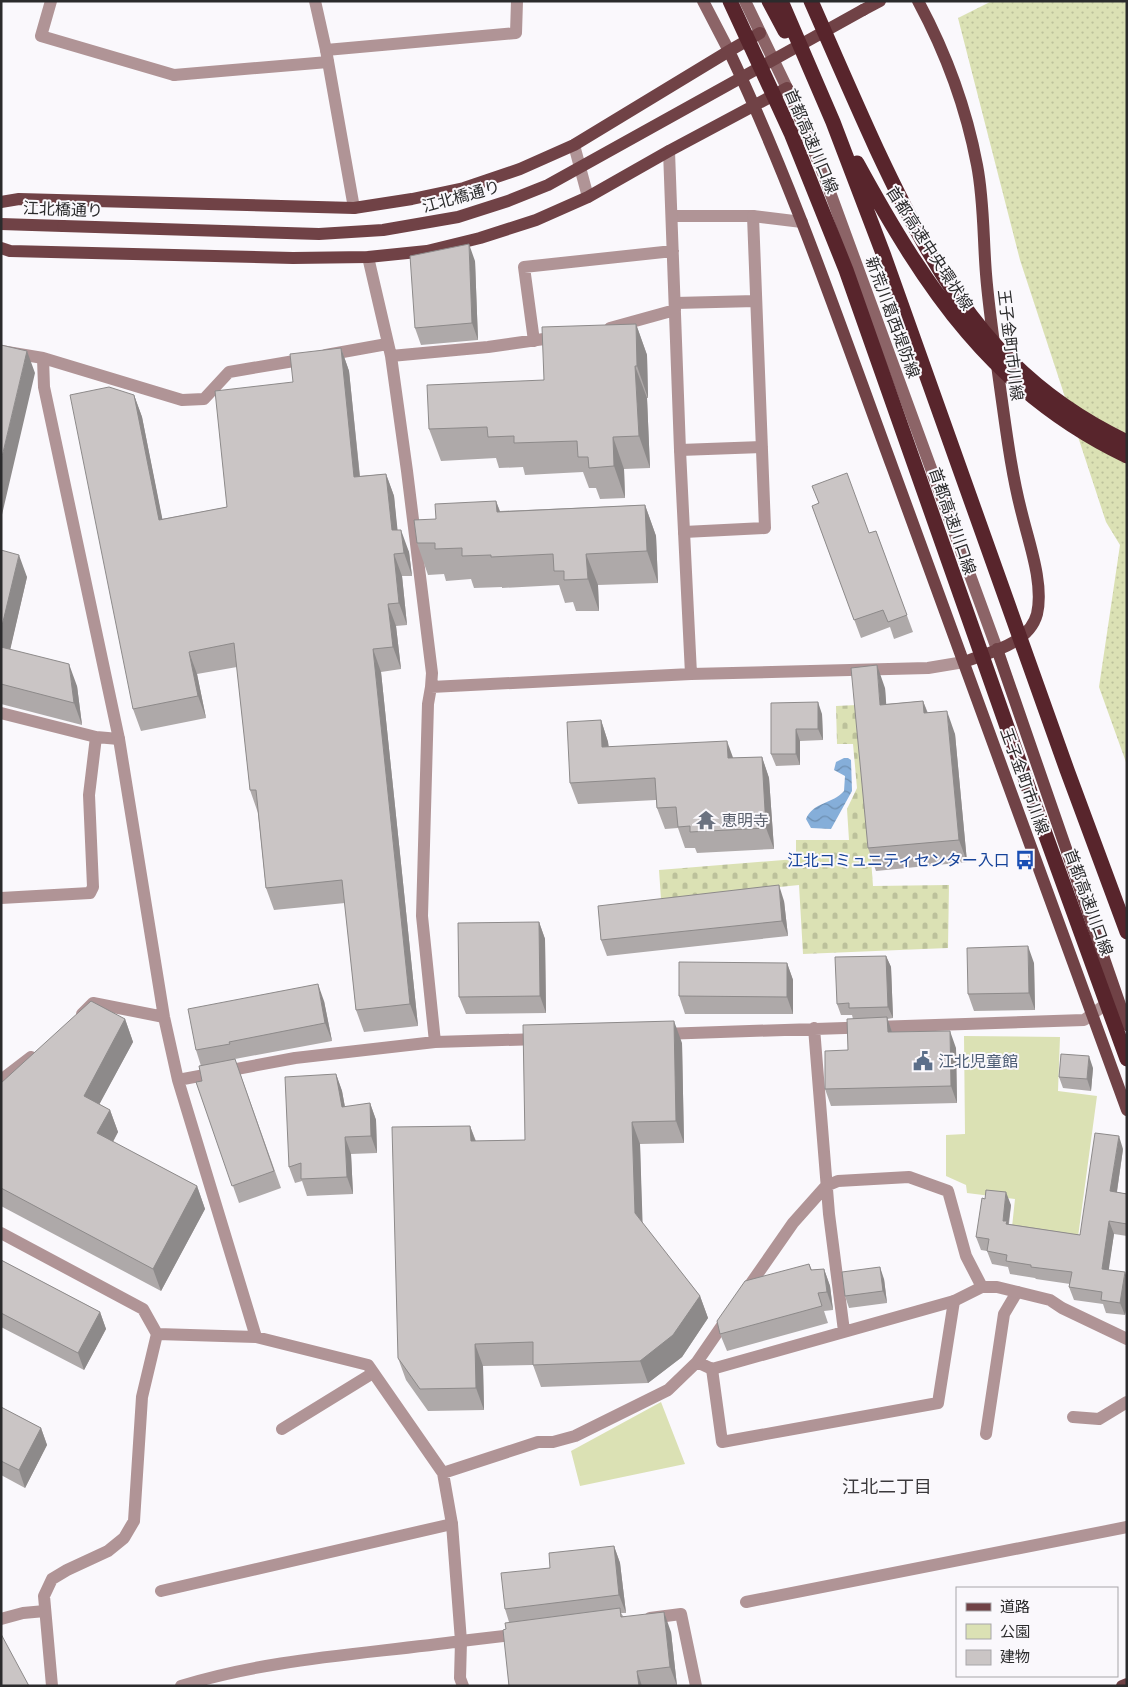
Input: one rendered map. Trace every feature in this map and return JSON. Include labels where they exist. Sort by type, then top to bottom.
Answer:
[{"type":"highway","name":"首都高速川口線","points":[[730,1],[791,133],[846,270],[1030,792],[1127,1059]]},
{"type":"highway","name":"首都高速中央環状線","points":[[769,1],[897,234],[952,315],[982,350],[1016,383],[1037,400],[1078,430],[1127,456]]},
{"type":"highway","name":"首都高速川口線","points":[[781,1],[833,122],[884,256],[1066,770],[1127,932]]},
{"type":"highway","name":"首都高速中央環状線","points":[[810,1],[870,134],[918,232],[942,274],[964,306],[1003,352],[1044,390],[1083,419],[1127,442]]},
{"type":"main road","points":[[703,1],[729,50]]},
{"type":"main road","name":"新荒川葛西堤防線","points":[[745,1],[787,88],[823,173],[997,650]]},
{"type":"main road","name":"江北橋通り","points":[[1,224],[319,234],[382,230],[458,217],[508,201],[548,184],[880,1]]},
{"type":"main road","name":"王子金町市川線","points":[[918,1],[949,64],[977,165],[983,214],[986,275],[1005,420],[1018,498],[1036,572],[1039,598],[1036,615],[1029,630],[1016,641],[964,662]]},
{"type":"main road","points":[[1,202],[19,199],[354,208],[412,199],[464,188],[520,170],[574,145],[760,33]]},
{"type":"main road","name":"王子金町市川線","points":[[729,50],[754,104],[802,222],[1127,1110]]},
{"type":"main road","points":[[1,248],[10,251],[293,258],[368,257],[427,251],[480,238],[536,220],[588,197],[670,150],[787,88]]},
{"type":"main road","name":"王子金町市川線","points":[[997,650],[1127,1025]]},
{"type":"main road","points":[[1122,1686],[1127,1684]]},
{"type":"street","points":[[51,1],[41,36],[174,75],[516,33],[517,1]]},
{"type":"street","points":[[315,1],[327,56],[354,208]]},
{"type":"street","points":[[574,145],[588,197]]},
{"type":"street","points":[[670,150],[680,450],[691,674]]},
{"type":"street","points":[[672,216],[753,216],[802,222]]},
{"type":"street","points":[[684,532],[765,528],[753,216]]},
{"type":"street","points":[[534,341],[524,267],[673,252]]},
{"type":"street","points":[[368,257],[389,350],[409,481],[432,673],[428,704],[422,916],[435,1042]]},
{"type":"street","points":[[594,332],[675,307],[756,301]]},
{"type":"street","points":[[1,351],[44,358],[182,400],[204,399],[229,372],[389,350],[534,341],[574,335]]},
{"type":"street","points":[[44,358],[44,387],[120,739],[164,1017],[178,1080],[256,1337]]},
{"type":"street","points":[[680,450],[762,448]]},
{"type":"street","points":[[430,687],[691,674],[928,668],[964,662]]},
{"type":"street","points":[[1,713],[96,737],[120,739]]},
{"type":"street","points":[[1,898],[90,893],[93,887],[89,795],[96,737]]},
{"type":"street","points":[[654,1034],[1084,1020],[1116,996]]},
{"type":"street","points":[[75,1021],[93,1003],[164,1017]]},
{"type":"street","points":[[814,1028],[826,1186],[844,1331]]},
{"type":"street","points":[[178,1080],[295,1058],[435,1042],[554,1038]]},
{"type":"street","points":[[1,1080],[40,1051]]},
{"type":"street","points":[[443,1473],[538,1442],[553,1442],[575,1436],[668,1390],[697,1362],[794,1223],[826,1186],[838,1181],[909,1177],[948,1191],[966,1256],[982,1287]]},
{"type":"street","points":[[1,1233],[143,1309],[157,1334],[142,1397],[134,1521],[124,1538],[108,1551],[52,1579],[44,1596],[52,1686]]},
{"type":"street","points":[[697,1362],[712,1369],[954,1301],[982,1287],[997,1287],[1050,1300],[1127,1339]]},
{"type":"street","points":[[986,1434],[1004,1314],[1017,1292]]},
{"type":"street","points":[[712,1369],[722,1442],[938,1403],[954,1301]]},
{"type":"street","points":[[157,1334],[256,1337],[368,1365],[443,1473],[452,1524],[461,1642],[460,1678],[462,1686]]},
{"type":"street","points":[[282,1429],[373,1373]]},
{"type":"street","points":[[1072,1416],[1099,1419],[1127,1402]]},
{"type":"street","points":[[161,1591],[452,1524]]},
{"type":"street","points":[[746,1602],[1127,1527]]},
{"type":"street","points":[[1,1619],[23,1613],[45,1611]]},
{"type":"street","points":[[634,1620],[681,1614],[696,1686]]},
{"type":"street","points":[[181,1686],[218,1680],[260,1667],[530,1633]]},
{"type":"green space","points":[[992,1],[1127,1],[1127,765],[1099,687],[1120,545],[1106,522],[1020,260],[958,18]]},
{"type":"green space","points":[[857,705],[873,886],[949,885],[948,948],[803,954],[799,885],[661,899],[659,870],[796,859],[796,840],[849,840],[847,809],[857,788],[853,744],[837,744],[836,706]]},
{"type":"green space","points":[[964,1036],[1060,1037],[1058,1091],[1097,1096],[1078,1237],[1012,1227],[1015,1199],[967,1193],[966,1185],[946,1176],[946,1135],[965,1134]]},
{"type":"green space","points":[[661,1402],[685,1464],[580,1486],[571,1451]]},
{"type":"water","points":[[844,758],[851,760],[852,791],[831,829],[811,828],[806,819],[809,813],[844,791],[845,776],[834,770],[836,762]]},
{"type":"building","points":[[469,244],[472,323],[415,328],[410,256]]},
{"type":"building","points":[[636,324],[637,366],[635,366],[639,436],[613,437],[614,466],[589,468],[588,457],[578,457],[577,441],[514,443],[514,436],[488,437],[487,427],[429,429],[427,385],[544,380],[542,327]]},
{"type":"building","points":[[1,345],[27,351],[1,461]]},
{"type":"building","points":[[341,348],[354,477],[386,474],[392,530],[401,530],[404,553],[394,554],[399,603],[388,604],[393,647],[373,649],[410,1004],[356,1010],[342,880],[266,888],[256,790],[250,790],[234,643],[189,652],[198,696],[133,709],[70,395],[109,387],[134,395],[159,520],[227,507],[215,391],[293,382],[290,354]]},
{"type":"building","points":[[847,473],[869,533],[876,531],[907,615],[888,622],[883,610],[854,620],[812,506],[819,503],[812,486]]},
{"type":"building","points":[[496,501],[497,512],[645,505],[647,551],[586,554],[588,579],[564,580],[564,571],[554,571],[553,554],[491,557],[491,555],[462,556],[462,548],[435,549],[435,543],[417,543],[414,520],[436,519],[435,504]]},
{"type":"building","points":[[1,550],[19,555],[1,630]]},
{"type":"building","points":[[1,647],[69,664],[74,703],[1,684]]},
{"type":"building","points":[[877,665],[880,705],[923,701],[924,713],[947,711],[959,840],[868,848],[851,668]]},
{"type":"building","points":[[818,702],[818,729],[796,729],[796,754],[771,754],[771,703]]},
{"type":"building","points":[[601,720],[602,747],[727,741],[728,758],[762,757],[766,828],[690,832],[690,826],[678,827],[676,807],[657,808],[655,778],[570,783],[567,722]]},
{"type":"building","points":[[779,885],[782,921],[601,940],[598,906]]},
{"type":"building","points":[[539,922],[540,996],[459,997],[458,923]]},
{"type":"building","points":[[1028,946],[1029,993],[968,994],[967,948]]},
{"type":"building","points":[[886,956],[888,1007],[849,1008],[849,1003],[837,1004],[835,957]]},
{"type":"building","points":[[679,962],[787,963],[787,997],[679,996]]},
{"type":"building","points":[[318,984],[325,1023],[196,1050],[188,1009]]},
{"type":"building","points":[[91,1001],[125,1019],[84,1096],[110,1110],[97,1133],[197,1186],[153,1269],[1,1188],[1,1083]]},
{"type":"building","points":[[887,1017],[888,1032],[950,1031],[951,1086],[825,1089],[825,1051],[848,1050],[847,1019]]},
{"type":"building","points":[[674,1021],[676,1121],[632,1122],[635,1213],[700,1296],[673,1335],[640,1361],[533,1365],[533,1342],[475,1344],[476,1388],[420,1389],[398,1358],[392,1127],[470,1126],[471,1141],[525,1140],[523,1025]]},
{"type":"building","points":[[1061,1054],[1089,1056],[1087,1079],[1059,1077]]},
{"type":"building","points":[[235,1059],[274,1171],[232,1186],[196,1082],[202,1081],[199,1066]]},
{"type":"building","points":[[336,1074],[342,1107],[370,1103],[371,1136],[345,1137],[347,1177],[301,1179],[301,1163],[289,1167],[285,1077]]},
{"type":"building","points":[[1095,1133],[1119,1136],[1110,1191],[1127,1194],[1127,1224],[1109,1221],[1102,1269],[1125,1272],[1120,1303],[1101,1300],[1102,1292],[1069,1287],[1072,1272],[1031,1267],[1031,1265],[1006,1261],[1007,1255],[987,1251],[989,1239],[976,1237],[982,1198],[985,1199],[986,1190],[1006,1192],[1003,1221],[1007,1221],[1006,1224],[1080,1235]]},
{"type":"building","points":[[1,1260],[100,1312],[78,1353],[1,1313]]},
{"type":"building","points":[[809,1264],[811,1270],[824,1269],[827,1292],[818,1293],[822,1306],[720,1334],[717,1321],[745,1281]]},
{"type":"building","points":[[880,1267],[883,1291],[845,1296],[842,1272]]},
{"type":"building","points":[[1,1407],[41,1428],[19,1470],[1,1461]]},
{"type":"building","points":[[614,1546],[619,1595],[505,1609],[501,1573],[550,1568],[549,1553]]},
{"type":"building","points":[[620,1608],[621,1617],[664,1612],[670,1667],[637,1671],[639,1686],[509,1686],[503,1630],[506,1629],[505,1623]]},
{"type":"building","points":[[1,1634],[29,1686],[1,1686]]},
{"type":"place","name":"恵明寺","points":[[706,820]]},
{"type":"place","name":"江北コミュニティセンター入口","points":[[1025,860]]},
{"type":"place","name":"江北児童館","points":[[923,1061]]},
{"type":"district","name":"江北二丁目","points":[[887,1487]]}]
